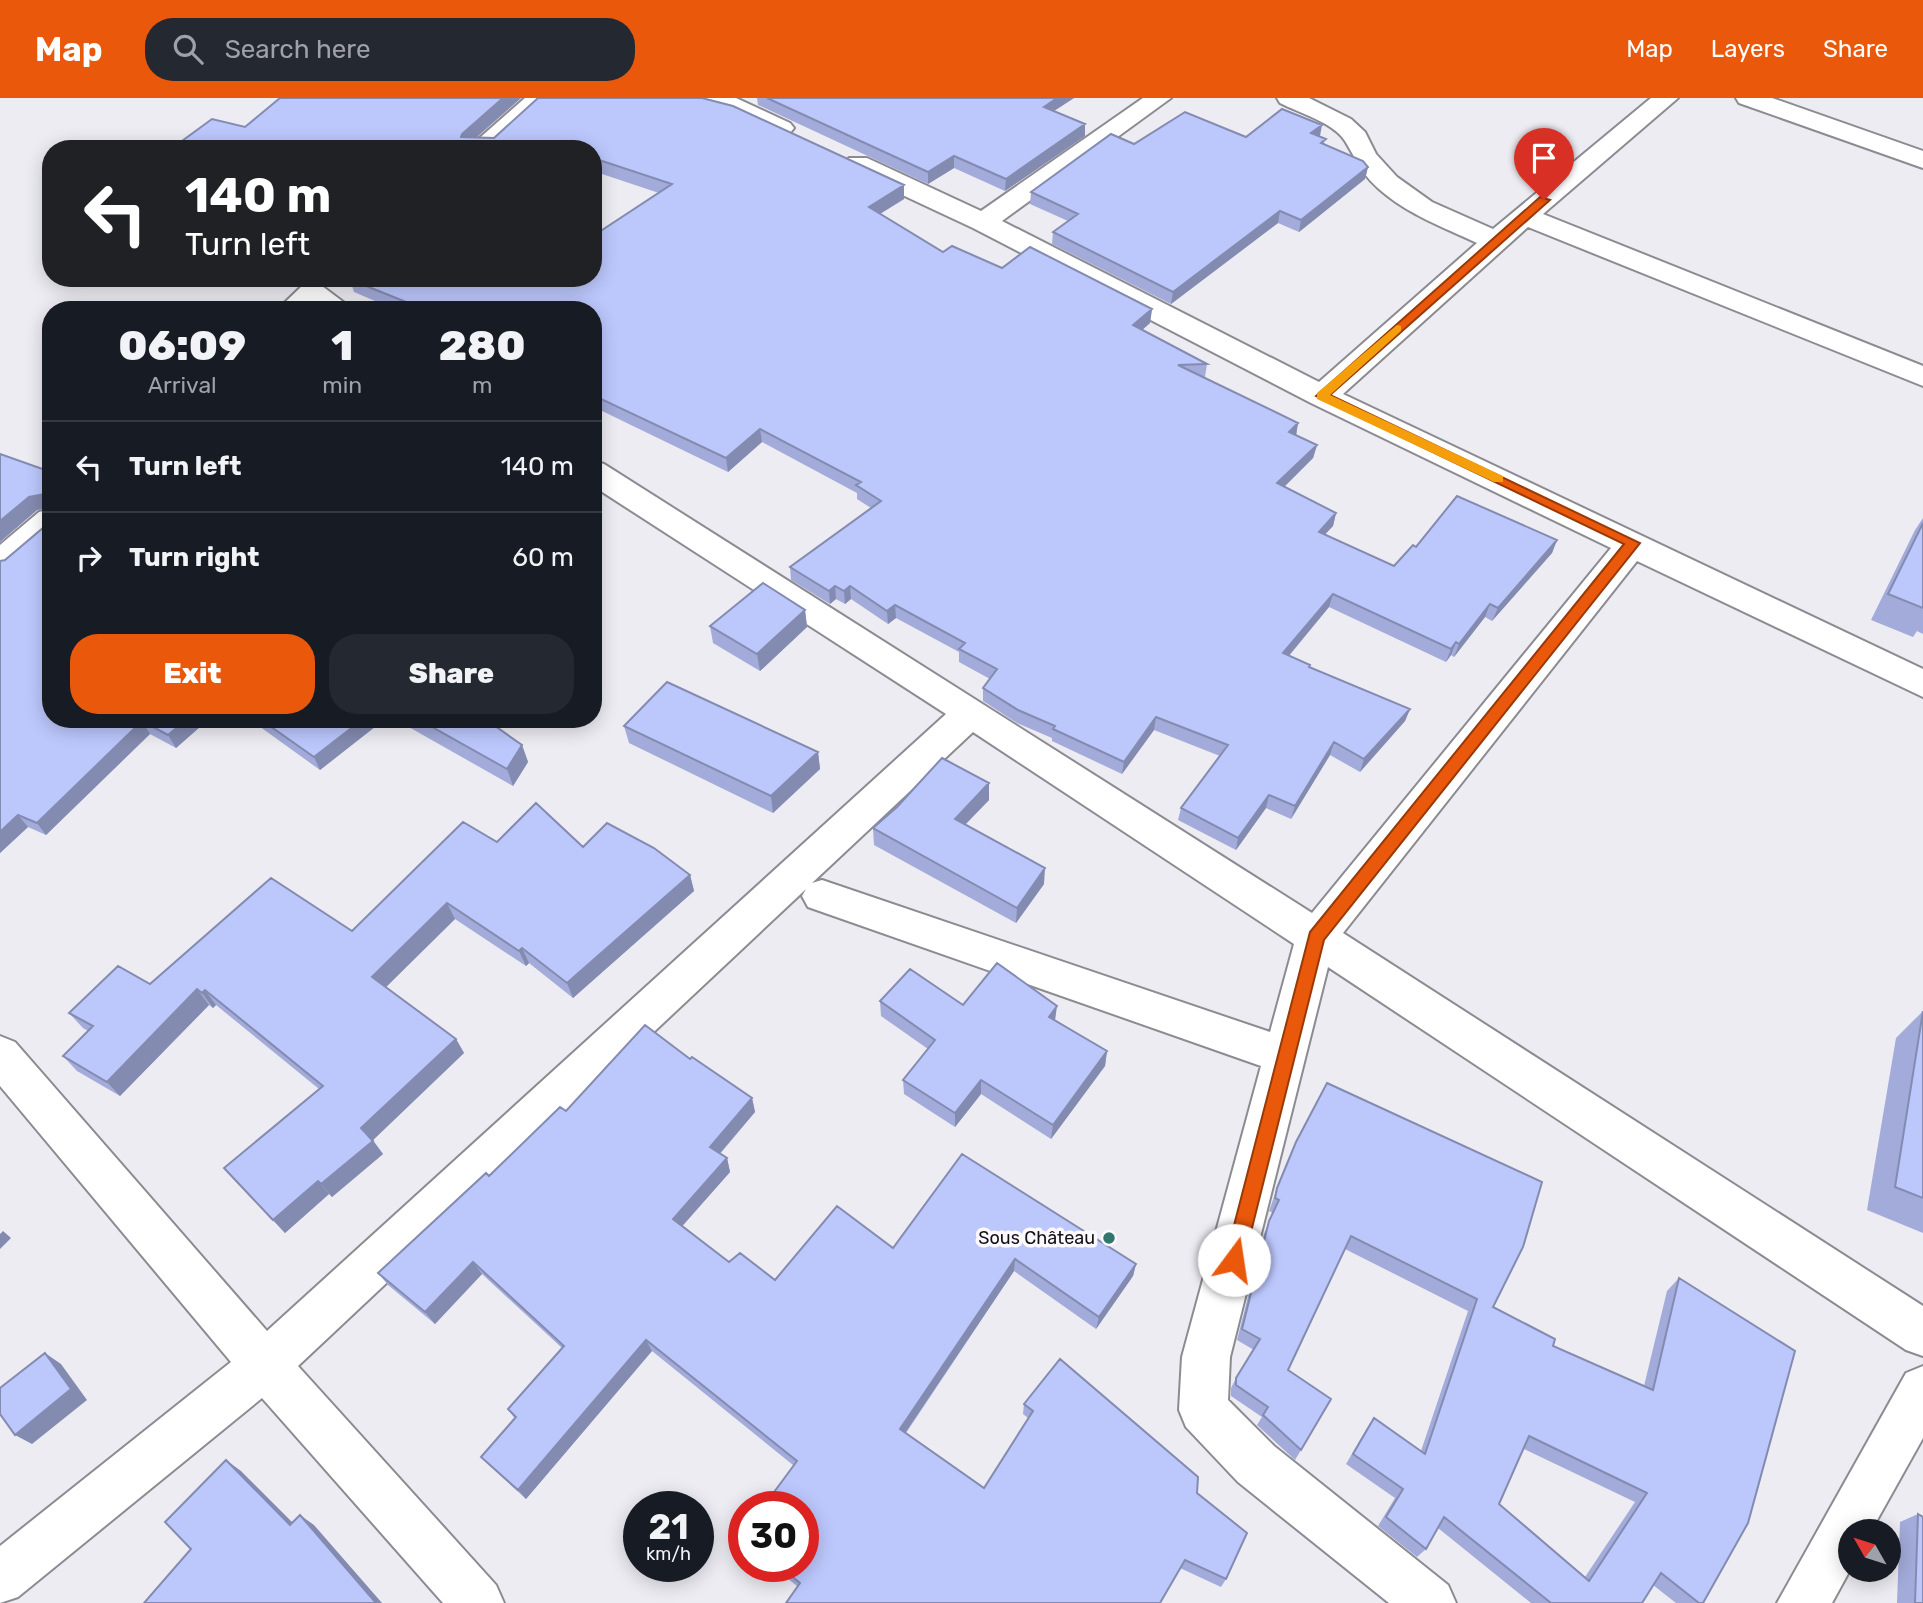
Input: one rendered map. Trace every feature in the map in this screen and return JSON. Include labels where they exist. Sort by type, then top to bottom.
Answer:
[{"type":"street","points":[[491,140],[540,98]]},
{"type":"street","points":[[716,98],[982,222],[1322,396],[1923,684]]},
{"type":"street","points":[[982,222],[1159,98]]},
{"type":"street","points":[[1289,98],[1342,124],[1356,137],[1364,156],[1388,183],[1422,208],[1496,242]]},
{"type":"street","points":[[1322,396],[1524,216],[1666,98]]},
{"type":"street","points":[[1748,98],[1923,160]]},
{"type":"street","points":[[1524,216],[1923,377]]},
{"type":"street","points":[[602,477],[971,712],[1923,1334]]},
{"type":"street","points":[[0,564],[42,528]]},
{"type":"street","points":[[1430,1603],[1256,1464],[1203,1410],[1206,1357],[1316,937],[1633,543]]},
{"type":"street","points":[[0,1579],[265,1365],[971,712]]},
{"type":"street","points":[[822,897],[1286,1056]]},
{"type":"street","points":[[0,1055],[265,1365],[478,1603]]},
{"type":"street","points":[[1857,1519],[1923,1392]]},
{"type":"street","points":[[1803,1603],[1923,1392]]},
{"type":"street","points":[[1813,1603],[1838,1555]]},
{"type":"building","points":[[280,98],[503,98],[461,137],[494,138],[538,98],[702,98],[733,106],[904,185],[869,207],[943,252],[952,246],[1002,268],[1030,247],[1152,309],[1133,325],[1207,364],[1178,365],[1298,423],[1289,432],[1317,445],[1277,483],[1336,513],[1319,532],[1394,566],[1413,545],[1416,547],[1457,496],[1557,540],[1498,608],[1490,604],[1459,644],[1456,642],[1451,649],[1333,594],[1283,653],[1310,665],[1309,667],[1410,709],[1364,759],[1334,742],[1295,806],[1269,795],[1238,838],[1181,808],[1228,745],[1156,717],[1124,762],[1053,729],[1055,726],[1018,710],[983,688],[997,669],[959,649],[965,643],[895,605],[887,611],[850,586],[844,591],[835,586],[829,591],[790,567],[881,501],[856,485],[861,482],[760,429],[726,458],[602,399],[602,301],[404,301],[369,287],[602,287],[602,230],[672,184],[602,161],[602,140],[183,140],[212,119],[245,127]]},
{"type":"building","points":[[767,98],[1057,98],[1044,107],[1085,124],[1006,179],[954,156],[928,172]]},
{"type":"building","points":[[1282,109],[1322,125],[1311,133],[1326,139],[1321,143],[1363,161],[1368,167],[1301,220],[1280,211],[1173,292],[1053,232],[1078,214],[1031,192],[1111,134],[1134,144],[1185,112],[1246,137]]},
{"type":"building","points":[[0,454],[42,469],[42,495],[29,497],[0,521]]},
{"type":"building","points":[[1923,523],[1923,608],[1888,594]]},
{"type":"building","points":[[42,529],[42,728],[135,728],[37,823],[18,815],[0,832],[0,561],[5,560]]},
{"type":"building","points":[[763,583],[805,610],[757,654],[710,626]]},
{"type":"building","points":[[667,682],[818,752],[771,796],[624,726]]},
{"type":"building","points":[[155,728],[176,728],[168,735]]},
{"type":"building","points":[[273,728],[351,728],[314,757]]},
{"type":"building","points":[[434,728],[498,728],[522,745],[507,769]]},
{"type":"building","points":[[942,758],[989,783],[955,819],[1045,868],[1017,908],[873,828],[897,807]]},
{"type":"building","points":[[536,803],[583,847],[607,823],[654,848],[690,875],[567,983],[522,948],[519,951],[447,903],[372,977],[456,1039],[361,1128],[373,1141],[321,1184],[318,1181],[273,1220],[224,1168],[323,1086],[205,990],[202,993],[197,989],[107,1082],[63,1056],[93,1026],[69,1013],[118,966],[150,984],[271,878],[352,931],[463,822],[497,842]]},
{"type":"building","points":[[997,963],[1057,1006],[1049,1017],[1107,1051],[1053,1125],[981,1080],[955,1113],[903,1080],[935,1040],[880,1001],[910,969],[963,1005]]},
{"type":"building","points":[[1923,1011],[1923,1198],[1895,1187]]},
{"type":"building","points":[[645,1025],[690,1059],[692,1057],[752,1098],[710,1147],[727,1158],[673,1219],[729,1262],[740,1253],[775,1280],[837,1206],[893,1248],[962,1154],[1136,1264],[1099,1317],[1015,1259],[900,1429],[984,1488],[1033,1411],[1024,1404],[1060,1359],[1198,1477],[1197,1493],[1247,1533],[1226,1579],[1185,1560],[1160,1603],[786,1603],[799,1582],[819,1582],[819,1491],[775,1491],[797,1461],[646,1340],[518,1490],[481,1457],[516,1417],[508,1409],[564,1346],[473,1262],[425,1312],[378,1273],[486,1173],[489,1176],[560,1107],[566,1111]]},
{"type":"building","points":[[1327,1083],[1542,1182],[1523,1247],[1493,1307],[1555,1339],[1553,1346],[1653,1390],[1679,1278],[1795,1351],[1748,1523],[1703,1603],[1699,1603],[1661,1573],[1642,1603],[1551,1603],[1444,1517],[1426,1549],[1386,1517],[1403,1489],[1353,1454],[1374,1418],[1425,1454],[1477,1299],[1351,1236],[1288,1370],[1331,1399],[1301,1450],[1263,1415],[1268,1407],[1236,1385],[1236,1378],[1260,1339],[1242,1329],[1269,1221],[1279,1200],[1275,1198],[1277,1188],[1296,1142]],"holes":[[[1529,1436],[1647,1493],[1589,1581],[1499,1504]]]},
{"type":"building","points":[[45,1353],[71,1389],[15,1435],[0,1414],[0,1388]]},
{"type":"building","points":[[226,1460],[290,1525],[300,1515],[376,1603],[144,1603],[191,1549],[165,1522]]},
{"type":"building","points":[[1918,1514],[1923,1517],[1923,1603],[1915,1603]]},
{"type":"slow traffic","points":[[1397,329],[1322,396],[1498,479]]},
{"type":"place","name":"Sous Château","points":[[1109,1238]]},
{"type":"route","points":[[1234,1260],[1316,937],[1633,543],[1322,396],[1544,200]]}]
